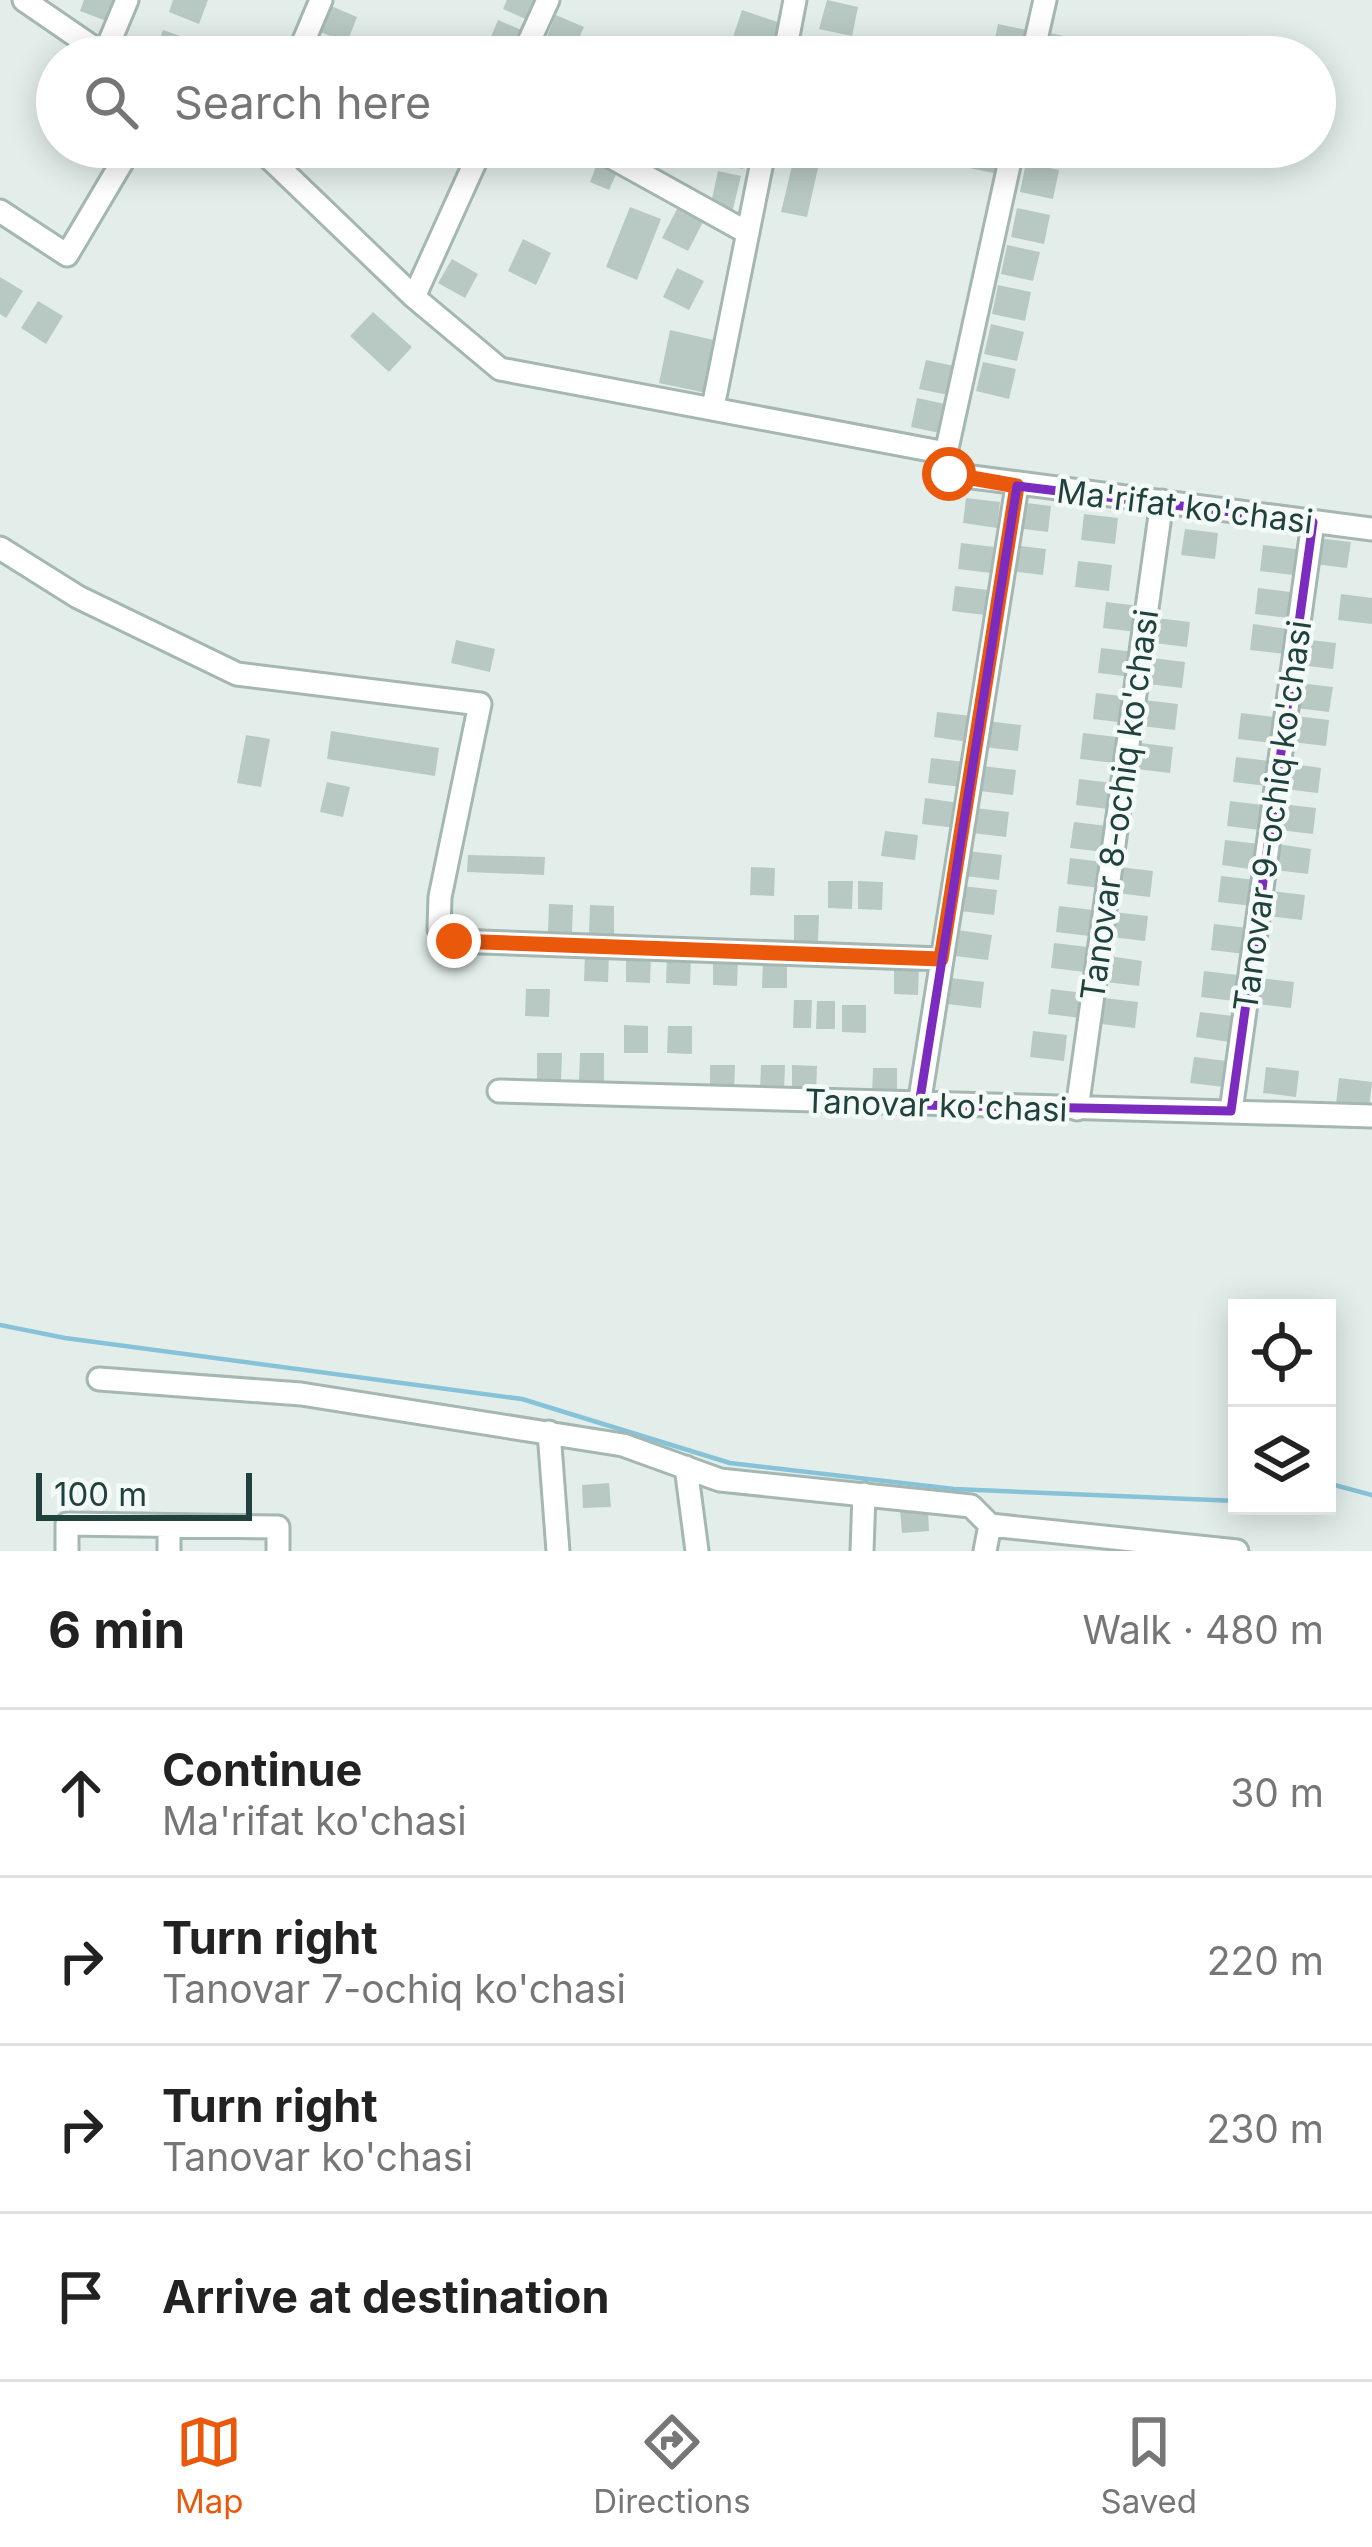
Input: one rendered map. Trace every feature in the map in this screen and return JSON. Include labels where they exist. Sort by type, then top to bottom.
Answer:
[{"type":"street","points":[[24,0],[76,36]]},
{"type":"street","points":[[113,36],[127,0]]},
{"type":"street","points":[[306,36],[322,0]]},
{"type":"street","points":[[532,36],[548,0]]},
{"type":"street","points":[[788,36],[795,0]]},
{"type":"street","points":[[1037,36],[1045,0]]},
{"type":"street","points":[[0,212],[67,256],[119,168]]},
{"type":"street","points":[[280,168],[414,297],[500,369],[946,453],[1008,168]]},
{"type":"street","points":[[414,297],[472,168]]},
{"type":"street","points":[[631,168],[748,233]]},
{"type":"street","points":[[712,407],[761,168]]},
{"type":"street","name":"Ma'rifat ko'chasi","points":[[946,453],[949,474],[1372,529]]},
{"type":"street","points":[[919,1105],[1017,486]]},
{"type":"street","name":"Tanovar 8-ochiq ko'chasi","points":[[1077,1108],[1162,501]]},
{"type":"street","name":"Tanovar 9-ochiq ko'chasi","points":[[1231,1111],[1312,521]]},
{"type":"street","points":[[0,548],[78,597],[237,674],[480,704],[440,897],[439,929],[454,941],[941,959]]},
{"type":"street","name":"Tanovar ko'chasi","points":[[500,1091],[1372,1116]]},
{"type":"street","points":[[99,1379],[301,1394],[623,1445],[720,1480],[971,1506],[990,1525],[1237,1551]]},
{"type":"street","points":[[549,1432],[558,1551]]},
{"type":"street","points":[[686,1467],[697,1551]]},
{"type":"street","points":[[862,1551],[864,1494]]},
{"type":"street","points":[[67,1551],[67,1525],[278,1527],[278,1551]]},
{"type":"street","points":[[986,1551],[990,1525]]},
{"type":"street","points":[[169,1526],[170,1551]]},
{"type":"highlighted area","points":[[1017,486],[1313,522],[1231,1111],[919,1105]]},
{"type":"building","points":[[84,0],[118,0],[109,22],[80,11]]},
{"type":"building","points":[[173,0],[208,0],[199,24],[169,12]]},
{"type":"building","points":[[507,0],[540,0],[530,21],[503,9]]},
{"type":"building","points":[[827,0],[858,7],[852,36],[819,29]]},
{"type":"building","points":[[329,5],[357,17],[350,36],[318,31]]},
{"type":"building","points":[[742,10],[780,23],[776,36],[733,36]]},
{"type":"building","points":[[556,15],[584,27],[580,36],[547,36]]},
{"type":"building","points":[[498,20],[526,32],[524,36],[491,36]]},
{"type":"building","points":[[998,24],[1031,31],[1030,36],[996,36]]},
{"type":"building","points":[[595,168],[618,170],[609,190],[590,182]]},
{"type":"building","points":[[792,168],[818,168],[807,217],[781,212]]},
{"type":"building","points":[[1025,168],[1059,170],[1053,199],[1020,192]]},
{"type":"building","points":[[718,171],[741,176],[732,213],[710,208]]},
{"type":"building","points":[[630,207],[661,219],[637,280],[606,267]]},
{"type":"building","points":[[1017,208],[1050,215],[1044,244],[1011,237]]},
{"type":"building","points":[[677,209],[703,222],[688,251],[662,238]]},
{"type":"building","points":[[523,239],[551,253],[536,285],[508,271]]},
{"type":"building","points":[[1007,245],[1040,252],[1033,281],[1001,274]]},
{"type":"building","points":[[452,259],[478,274],[465,298],[438,283]]},
{"type":"building","points":[[677,268],[704,281],[689,310],[663,297]]},
{"type":"building","points":[[0,277],[23,291],[6,318],[0,314]]},
{"type":"building","points":[[998,285],[1031,292],[1025,321],[992,314]]},
{"type":"building","points":[[38,301],[63,316],[46,344],[21,328]]},
{"type":"building","points":[[373,312],[412,347],[389,372],[350,336]]},
{"type":"building","points":[[991,324],[1024,332],[1017,361],[984,354]]},
{"type":"building","points":[[670,330],[718,341],[706,393],[659,383]]},
{"type":"building","points":[[926,360],[959,367],[953,396],[919,389]]},
{"type":"building","points":[[983,362],[1016,369],[1009,399],[976,391]]},
{"type":"building","points":[[917,398],[950,405],[944,434],[911,427]]},
{"type":"building","points":[[966,498],[1000,502],[997,528],[963,523]]},
{"type":"building","points":[[1018,502],[1051,506],[1048,532],[1015,528]]},
{"type":"building","points":[[1084,514],[1118,518],[1115,544],[1081,540]]},
{"type":"building","points":[[1185,529],[1218,533],[1215,559],[1181,555]]},
{"type":"building","points":[[1317,538],[1351,542],[1347,568],[1314,564]]},
{"type":"building","points":[[961,543],[994,547],[991,573],[958,569]]},
{"type":"building","points":[[1012,545],[1046,549],[1043,575],[1009,571]]},
{"type":"building","points":[[1263,545],[1296,549],[1293,575],[1260,571]]},
{"type":"building","points":[[1078,561],[1112,565],[1109,591],[1075,587]]},
{"type":"building","points":[[955,586],[988,590],[985,615],[952,611]]},
{"type":"building","points":[[1258,588],[1291,592],[1288,618],[1255,614]]},
{"type":"building","points":[[1341,594],[1372,598],[1372,624],[1338,620]]},
{"type":"building","points":[[1106,602],[1140,606],[1137,632],[1103,628]]},
{"type":"building","points":[[1157,618],[1190,622],[1187,647],[1154,643]]},
{"type":"building","points":[[1253,624],[1287,629],[1284,654],[1250,650]]},
{"type":"building","points":[[1303,639],[1336,643],[1333,669],[1299,665]]},
{"type":"building","points":[[456,640],[495,649],[490,672],[451,663]]},
{"type":"building","points":[[1101,648],[1135,652],[1132,677],[1098,673]]},
{"type":"building","points":[[1152,658],[1185,662],[1182,688],[1148,684]]},
{"type":"building","points":[[1299,683],[1333,687],[1329,712],[1296,708]]},
{"type":"building","points":[[1096,693],[1129,697],[1126,723],[1093,719]]},
{"type":"building","points":[[1144,700],[1178,704],[1175,730],[1141,726]]},
{"type":"building","points":[[937,712],[971,716],[968,742],[934,737]]},
{"type":"building","points":[[1241,713],[1275,717],[1272,743],[1238,739]]},
{"type":"building","points":[[1295,716],[1329,720],[1326,746],[1292,742]]},
{"type":"building","points":[[987,721],[1021,725],[1018,751],[984,747]]},
{"type":"building","points":[[331,731],[439,748],[435,776],[327,759]]},
{"type":"building","points":[[1083,733],[1117,737],[1114,763],[1080,759]]},
{"type":"building","points":[[246,735],[270,739],[261,787],[237,783]]},
{"type":"building","points":[[1140,743],[1173,747],[1170,773],[1136,769]]},
{"type":"building","points":[[1236,757],[1270,761],[1267,786],[1233,782]]},
{"type":"building","points":[[931,758],[964,762],[961,787],[928,783]]},
{"type":"building","points":[[1287,763],[1321,768],[1318,793],[1284,789]]},
{"type":"building","points":[[982,766],[1016,770],[1013,795],[979,791]]},
{"type":"building","points":[[1079,779],[1112,783],[1109,809],[1076,805]]},
{"type":"building","points":[[327,782],[350,787],[343,817],[320,812]]},
{"type":"building","points":[[925,798],[959,803],[956,828],[922,824]]},
{"type":"building","points":[[1230,801],[1263,805],[1260,830],[1227,826]]},
{"type":"building","points":[[1282,804],[1316,808],[1313,834],[1279,830]]},
{"type":"building","points":[[975,808],[1009,812],[1006,837],[972,833]]},
{"type":"building","points":[[1074,822],[1107,826],[1104,852],[1070,848]]},
{"type":"building","points":[[885,831],[918,835],[915,860],[881,856]]},
{"type":"building","points":[[1225,840],[1259,844],[1256,870],[1222,865]]},
{"type":"building","points":[[1277,844],[1311,849],[1308,874],[1274,870]]},
{"type":"building","points":[[968,851],[1002,855],[999,880],[965,876]]},
{"type":"building","points":[[468,855],[545,857],[544,875],[467,872]]},
{"type":"building","points":[[1070,858],[1103,862],[1100,888],[1067,884]]},
{"type":"building","points":[[751,867],[775,868],[774,896],[750,895]]},
{"type":"building","points":[[1120,867],[1153,871],[1150,897],[1116,893]]},
{"type":"building","points":[[1221,876],[1255,880],[1252,906],[1218,902]]},
{"type":"building","points":[[828,881],[853,881],[852,909],[828,908]]},
{"type":"building","points":[[858,881],[883,882],[882,910],[858,909]]},
{"type":"building","points":[[963,886],[997,890],[994,915],[960,911]]},
{"type":"building","points":[[1271,891],[1305,895],[1302,920],[1268,916]]},
{"type":"building","points":[[549,904],[573,905],[572,933],[548,932]]},
{"type":"building","points":[[590,905],[614,906],[614,934],[589,933]]},
{"type":"building","points":[[1059,906],[1093,910],[1089,936],[1056,932]]},
{"type":"building","points":[[1114,912],[1148,916],[1145,941],[1111,937]]},
{"type":"building","points":[[794,915],[819,915],[818,943],[794,943]]},
{"type":"building","points":[[1214,924],[1248,928],[1245,954],[1211,950]]},
{"type":"building","points":[[958,930],[992,935],[988,960],[955,956]]},
{"type":"building","points":[[1054,943],[1088,947],[1085,972],[1051,968]]},
{"type":"building","points":[[585,953],[609,954],[608,982],[584,981]]},
{"type":"building","points":[[626,954],[651,955],[650,983],[626,982]]},
{"type":"building","points":[[667,956],[691,956],[690,984],[666,983]]},
{"type":"building","points":[[1109,956],[1142,961],[1139,986],[1106,982]]},
{"type":"building","points":[[713,957],[738,958],[737,986],[713,985]]},
{"type":"building","points":[[763,960],[787,960],[787,988],[762,988]]},
{"type":"building","points":[[894,967],[919,967],[918,995],[894,994]]},
{"type":"building","points":[[1204,971],[1238,975],[1234,1001],[1201,997]]},
{"type":"building","points":[[951,978],[984,982],[981,1008],[947,1004]]},
{"type":"building","points":[[1260,978],[1294,982],[1291,1008],[1257,1004]]},
{"type":"building","points":[[526,989],[550,989],[549,1017],[525,1016]]},
{"type":"building","points":[[1051,989],[1084,993],[1081,1018],[1048,1014]]},
{"type":"building","points":[[1104,998],[1138,1002],[1135,1028],[1101,1024]]},
{"type":"building","points":[[794,1000],[812,1000],[811,1028],[793,1028]]},
{"type":"building","points":[[817,1001],[835,1001],[835,1029],[816,1029]]},
{"type":"building","points":[[842,1005],[866,1005],[866,1033],[842,1032]]},
{"type":"building","points":[[1200,1012],[1233,1016],[1230,1042],[1196,1037]]},
{"type":"building","points":[[624,1025],[648,1026],[648,1053],[624,1053]]},
{"type":"building","points":[[668,1026],[692,1026],[692,1054],[667,1053]]},
{"type":"building","points":[[1033,1031],[1067,1035],[1064,1061],[1030,1057]]},
{"type":"building","points":[[537,1053],[562,1053],[561,1081],[537,1080]]},
{"type":"building","points":[[580,1053],[604,1053],[604,1081],[579,1081]]},
{"type":"building","points":[[1194,1057],[1227,1061],[1224,1087],[1190,1083]]},
{"type":"building","points":[[710,1065],[735,1065],[734,1093],[710,1093]]},
{"type":"building","points":[[761,1065],[785,1065],[784,1093],[760,1093]]},
{"type":"building","points":[[792,1065],[817,1066],[816,1094],[792,1093]]},
{"type":"building","points":[[1266,1067],[1299,1071],[1296,1097],[1263,1093]]},
{"type":"building","points":[[873,1068],[897,1068],[897,1096],[872,1096]]},
{"type":"building","points":[[1339,1078],[1372,1082],[1369,1108],[1336,1104]]},
{"type":"building","points":[[609,1483],[611,1507],[583,1508],[582,1485]]},
{"type":"building","points":[[928,1508],[929,1531],[902,1533],[900,1509]]},
{"type":"waterway","points":[[0,1325],[65,1338],[522,1399],[730,1463],[954,1489],[1228,1501]]},
{"type":"waterway","points":[[1336,1485],[1372,1495]]},
{"type":"route","points":[[454,941],[941,959],[1017,486],[949,474]]}]
